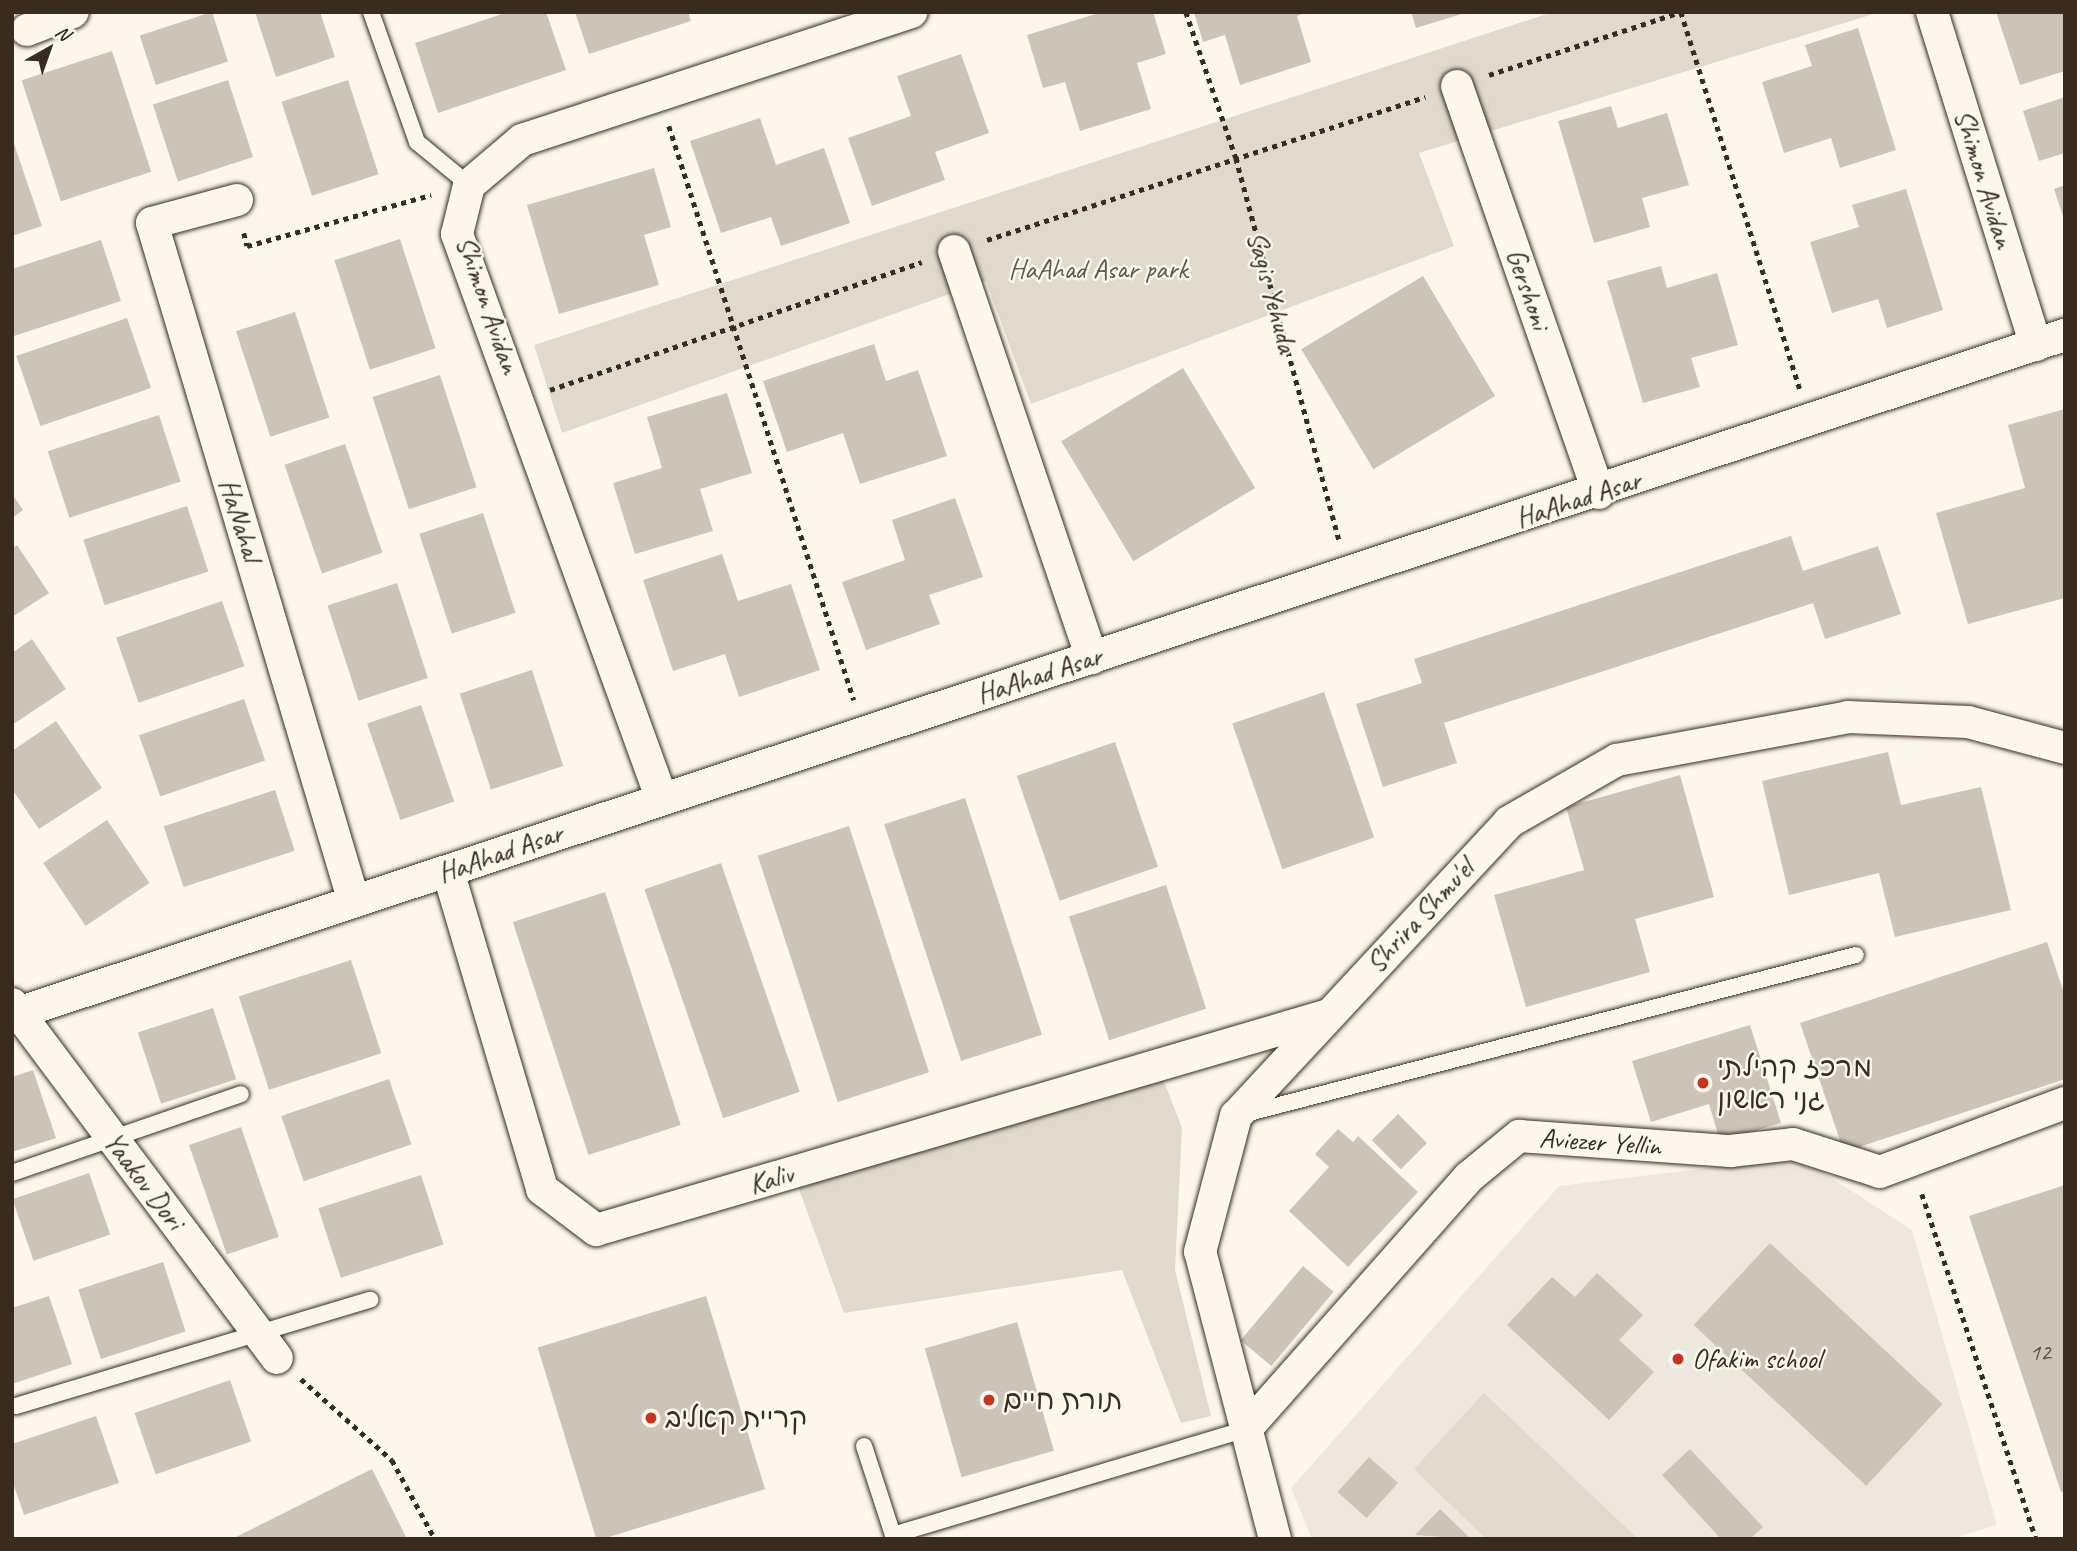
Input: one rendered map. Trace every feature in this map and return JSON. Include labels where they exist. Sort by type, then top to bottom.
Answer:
[{"type":"street","points":[[27,30],[73,12]]},
{"type":"street","points":[[469,185],[522,140],[911,12]]},
{"type":"street","name":"Shimon Avidan","points":[[1932,12],[2051,340]]},
{"type":"street","name":"Gershoni","points":[[1457,86],[1598,492]]},
{"type":"street","name":"Shimon Avidan","points":[[469,185],[457,234],[522,400],[661,797]]},
{"type":"street","name":"HaNahal","points":[[237,200],[152,223],[354,902]]},
{"type":"street","points":[[954,251],[1092,658]]},
{"type":"street","name":"HaAhad Asar","points":[[14,1011],[449,871],[661,797],[1811,423],[2051,340]]},
{"type":"street","name":"Shrira Shmu'el","points":[[1275,1539],[1200,1252],[1236,1116],[1509,821],[1617,760],[1849,717],[1968,722],[2065,748]]},
{"type":"street","name":"Kaliv","points":[[449,871],[542,1189],[596,1230],[1329,1015]]},
{"type":"street","name":"Yaakov Dori","points":[[14,1011],[277,1358]]},
{"type":"street","name":"Aviezer Yellin","points":[[1247,1429],[1469,1177],[1519,1136],[1730,1151],[1793,1144],[1880,1172],[2065,1103]]},
{"type":"lane","points":[[371,12],[417,142],[469,185]]},
{"type":"lane","points":[[1236,1116],[1856,955]]},
{"type":"lane","points":[[12,1173],[114,1142],[242,1094]]},
{"type":"lane","points":[[16,1406],[256,1329],[370,1300]]},
{"type":"lane","points":[[864,1446],[893,1535],[1247,1429]]},
{"type":"path","name":"Sagis Yehuda","points":[[1186,12],[1236,159],[1349,574]]},
{"type":"path","points":[[522,400],[954,251],[1681,12],[1811,423]]},
{"type":"path","points":[[660,94],[731,328],[864,731]]},
{"type":"path","points":[[237,200],[247,246],[469,185]]},
{"type":"path","points":[[1910,1161],[2036,1539]]},
{"type":"path","points":[[277,1358],[392,1460],[435,1539]]},
{"type":"shaded area","name":"Ofakim school","points":[[1799,1157],[1912,1230],[1997,1525],[1951,1539],[1312,1539],[1291,1488],[1559,1186]]},
{"type":"green space","name":"HaAhad Asar park","points":[[1553,12],[1880,12],[1419,153],[1454,246],[1031,404],[986,281],[562,433],[534,345]]},
{"type":"green space","points":[[1158,1066],[1182,1128],[1175,1270],[1211,1416],[1181,1423],[1122,1270],[844,1313],[795,1178]]},
{"type":"green space","points":[[1484,1393],[1638,1539],[1486,1539],[1414,1469]]},
{"type":"building","points":[[212,12],[228,61],[156,85],[140,35]]},
{"type":"building","points":[[255,12],[320,12],[335,57],[276,77]]},
{"type":"building","points":[[508,12],[546,12],[566,70],[438,113],[415,43]]},
{"type":"building","points":[[575,12],[688,12],[691,21],[589,54]]},
{"type":"building","points":[[1102,12],[1153,12],[1166,54],[1137,63],[1151,109],[1080,131],[1065,82],[1043,88],[1027,35]]},
{"type":"building","points":[[1194,12],[1307,12],[1297,16],[1311,62],[1240,85],[1225,35],[1203,42]]},
{"type":"building","points":[[1411,12],[1465,12],[1465,13],[1416,28]]},
{"type":"building","points":[[1996,12],[2065,12],[2065,71],[2020,85]]},
{"type":"building","points":[[1858,28],[1896,150],[1840,168],[1831,138],[1784,153],[1762,82],[1812,66],[1805,45]]},
{"type":"building","points":[[112,51],[151,172],[61,201],[22,80]]},
{"type":"building","points":[[961,54],[989,133],[935,152],[945,180],[872,206],[848,138],[911,116],[897,76]]},
{"type":"building","points":[[228,80],[253,157],[178,181],[153,104]]},
{"type":"building","points":[[348,80],[379,174],[312,196],[281,102]]},
{"type":"building","points":[[2065,97],[2065,153],[2039,161],[2023,111]]},
{"type":"building","points":[[1611,106],[1618,128],[1667,113],[1689,185],[1642,198],[1650,227],[1594,243],[1558,121]]},
{"type":"building","points":[[760,118],[776,165],[824,148],[850,223],[781,246],[771,217],[721,233],[690,141]]},
{"type":"building","points":[[12,138],[42,226],[12,236]]},
{"type":"building","points":[[654,168],[671,227],[644,235],[659,285],[559,314],[527,205]]},
{"type":"building","points":[[2065,185],[2065,219],[2064,219],[2054,189]]},
{"type":"building","points":[[1906,189],[1943,310],[1887,328],[1878,299],[1832,313],[1810,242],[1859,227],[1852,205]]},
{"type":"building","points":[[400,239],[436,348],[370,370],[334,260]]},
{"type":"building","points":[[101,240],[121,301],[14,336],[12,269]]},
{"type":"building","points":[[1661,266],[1667,288],[1717,273],[1738,345],[1691,358],[1700,387],[1643,403],[1607,281]]},
{"type":"building","points":[[1423,276],[1495,396],[1373,469],[1301,349]]},
{"type":"building","points":[[295,312],[329,418],[270,437],[236,331]]},
{"type":"building","points":[[127,318],[151,388],[40,426],[16,356]]},
{"type":"building","points":[[874,344],[886,381],[918,370],[947,456],[860,484],[843,433],[787,452],[763,381]]},
{"type":"building","points":[[1183,368],[1255,488],[1133,561],[1061,441]]},
{"type":"building","points":[[440,375],[476,487],[409,509],[372,397]]},
{"type":"building","points":[[727,393],[752,473],[700,489],[713,531],[635,554],[613,483],[662,468],[647,417]]},
{"type":"building","points":[[2065,409],[2065,598],[1968,624],[1936,513],[2025,488],[2008,425]]},
{"type":"building","points":[[159,415],[181,482],[69,518],[48,451]]},
{"type":"building","points":[[345,444],[382,553],[322,574],[284,465]]},
{"type":"building","points":[[12,494],[23,510],[12,518]]},
{"type":"building","points":[[955,498],[983,577],[929,595],[940,624],[866,650],[842,582],[905,560],[892,520]]},
{"type":"building","points":[[187,506],[208,572],[105,605],[83,540]]},
{"type":"building","points":[[483,513],[515,613],[452,634],[419,534]]},
{"type":"building","points":[[1791,536],[1803,571],[1878,546],[1901,614],[1825,639],[1813,603],[1444,723],[1457,763],[1383,787],[1356,704],[1422,683],[1414,659]]},
{"type":"building","points":[[17,545],[49,593],[12,617],[12,549]]},
{"type":"building","points":[[722,554],[738,601],[791,584],[820,670],[739,697],[725,654],[673,671],[643,580]]},
{"type":"building","points":[[397,583],[428,678],[358,701],[328,606]]},
{"type":"building","points":[[222,601],[244,666],[139,703],[116,637]]},
{"type":"building","points":[[32,639],[66,689],[12,725],[12,653]]},
{"type":"building","points":[[532,670],[563,766],[491,790],[460,693]]},
{"type":"building","points":[[1324,692],[1374,838],[1282,869],[1232,724]]},
{"type":"building","points":[[244,699],[265,760],[160,797],[139,735]]},
{"type":"building","points":[[421,705],[454,801],[400,820],[367,724]]},
{"type":"building","points":[[56,721],[102,788],[39,829],[12,789],[12,751]]},
{"type":"building","points":[[1115,742],[1158,867],[1060,901],[1017,776]]},
{"type":"building","points":[[1888,752],[1901,805],[1981,787],[2011,910],[1895,937],[1879,873],[1789,895],[1762,781]]},
{"type":"building","points":[[1680,775],[1714,897],[1635,919],[1650,972],[1526,1007],[1494,895],[1584,870],[1566,807]]},
{"type":"building","points":[[275,790],[295,851],[184,887],[164,826]]},
{"type":"building","points":[[965,798],[1042,1035],[961,1061],[884,824]]},
{"type":"building","points":[[107,820],[149,883],[86,926],[43,863]]},
{"type":"building","points":[[849,826],[929,1072],[838,1102],[758,856]]},
{"type":"building","points":[[721,863],[800,1092],[723,1118],[644,889]]},
{"type":"building","points":[[1166,885],[1206,1009],[1109,1040],[1069,917]]},
{"type":"building","points":[[605,892],[681,1125],[588,1155],[513,922]]},
{"type":"building","points":[[2047,942],[2065,996],[2065,1079],[1844,1152],[1800,1023]]},
{"type":"building","points":[[351,960],[381,1053],[269,1090],[239,996]]},
{"type":"building","points":[[213,1008],[236,1079],[161,1104],[138,1032]]},
{"type":"building","name":"מרכז קהילתי גני ראשון","points":[[1750,1025],[1781,1123],[1720,1141],[1709,1104],[1651,1122],[1632,1061]]},
{"type":"building","points":[[33,1070],[56,1138],[12,1152],[12,1077]]},
{"type":"building","points":[[389,1079],[411,1144],[304,1181],[281,1116]]},
{"type":"building","points":[[1398,1114],[1427,1143],[1401,1169],[1372,1140]]},
{"type":"building","points":[[241,1127],[279,1237],[227,1255],[189,1145]]},
{"type":"building","points":[[1338,1129],[1353,1142],[1358,1136],[1418,1192],[1348,1267],[1289,1211],[1329,1167],[1315,1154]]},
{"type":"building","points":[[89,1173],[110,1234],[34,1261],[12,1199]]},
{"type":"building","points":[[421,1175],[444,1244],[341,1278],[318,1208]]},
{"type":"building","points":[[2065,1185],[2065,1490],[2061,1492],[1969,1216]]},
{"type":"building","points":[[1770,1243],[1943,1404],[1866,1486],[1694,1325]]},
{"type":"building","points":[[163,1262],[186,1331],[101,1359],[78,1290]]},
{"type":"building","points":[[1303,1266],[1334,1292],[1271,1366],[1241,1340]]},
{"type":"building","points":[[1597,1273],[1643,1315],[1619,1340],[1654,1372],[1609,1420],[1507,1325],[1552,1277],[1575,1297]]},
{"type":"building","points":[[49,1296],[72,1364],[12,1384],[12,1308]]},
{"type":"building","name":"קריית קאליב","points":[[706,1296],[765,1489],[596,1539],[538,1347]]},
{"type":"building","name":"תורת חיים","points":[[1017,1322],[1054,1451],[962,1477],[925,1348]]},
{"type":"building","points":[[230,1380],[251,1441],[156,1474],[135,1413]]},
{"type":"building","points":[[96,1416],[119,1483],[24,1515],[12,1480],[12,1444]]},
{"type":"building","points":[[1690,1449],[1763,1527],[1750,1539],[1721,1539],[1662,1475]]},
{"type":"building","points":[[1369,1457],[1398,1483],[1367,1518],[1338,1492]]},
{"type":"building","points":[[372,1469],[407,1539],[232,1539]]},
{"type":"building","points":[[1440,1509],[1471,1539],[1415,1535]]},
{"type":"place","name":"מרכז קהילתי גני ראשון","points":[[1703,1083]]},
{"type":"place","name":"Ofakim school","points":[[1678,1359]]},
{"type":"place","name":"תורת חיים","points":[[989,1400]]},
{"type":"place","name":"קריית קאליב","points":[[651,1418]]}]
